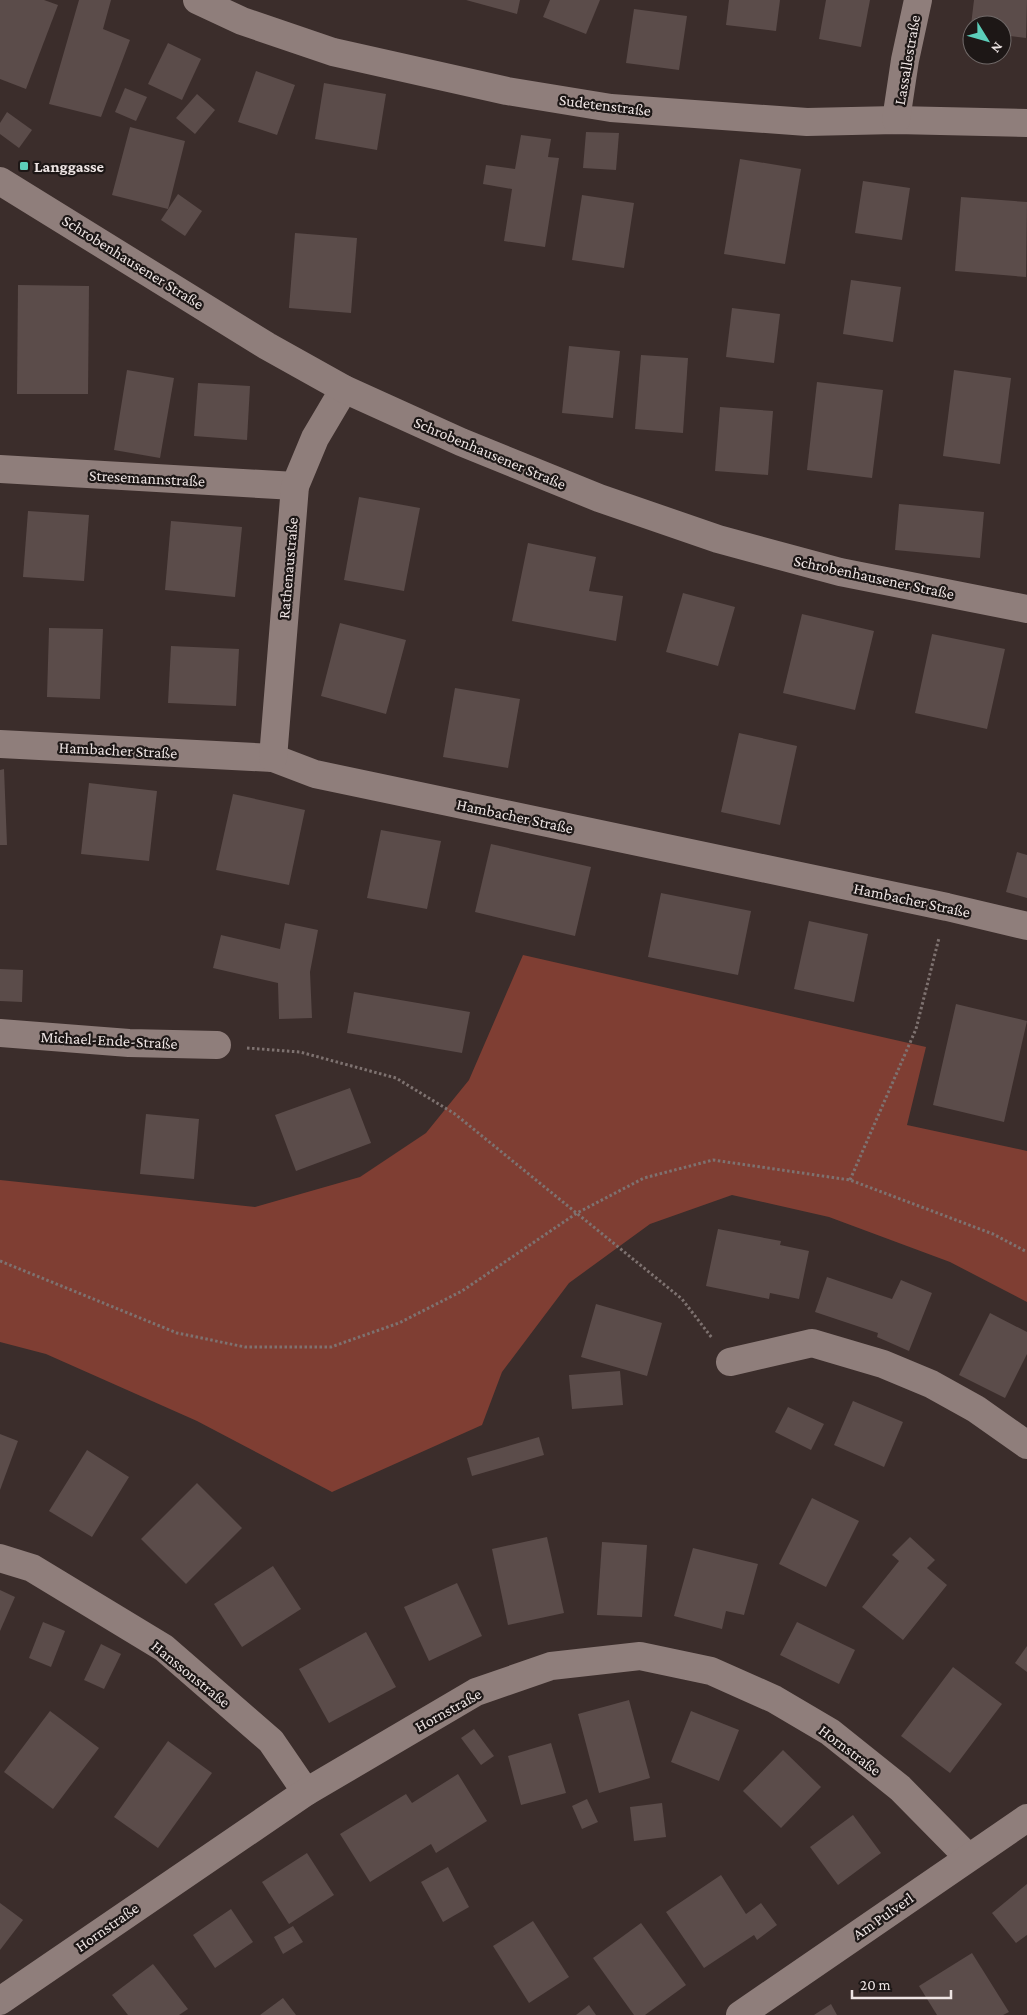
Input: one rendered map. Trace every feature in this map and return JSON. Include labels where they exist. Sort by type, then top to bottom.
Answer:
[{"type":"street","name":"Sudetenstraße","points":[[197,0],[242,21],[334,52],[507,91],[611,108],[807,122],[896,120],[1027,123]]},
{"type":"street","name":"Lassallestraße","points":[[896,120],[905,60],[918,0]]},
{"type":"street","name":"Schrobenhausener Straße","points":[[0,181],[267,346],[344,390],[461,442],[599,498],[718,539],[840,572],[1027,609]]},
{"type":"street","name":"Rathenaustraße","points":[[273,758],[295,486],[315,438],[344,390]]},
{"type":"street","name":"Stresemannstraße","points":[[0,469],[295,486]]},
{"type":"street","name":"Hambacher Straße","points":[[0,744],[273,758],[316,774],[947,907],[1027,926]]},
{"type":"street","name":"Michael-Ende-Straße","points":[[0,1033],[130,1043],[217,1046]]},
{"type":"street","points":[[730,1362],[812,1343],[883,1364],[930,1384],[976,1409],[1027,1445]]},
{"type":"street","name":"Hanssonstraße","points":[[0,1558],[32,1568],[164,1648],[271,1741],[306,1792]]},
{"type":"street","name":"Hornstraße","points":[[0,2001],[306,1792],[476,1692],[551,1666],[640,1656],[711,1671],[774,1699],[822,1728],[900,1788],[968,1857]]},
{"type":"street","name":"Am Pulverl","points":[[740,2015],[1027,1818]]},
{"type":"path","points":[[850,1180],[916,1029],[947,907]]},
{"type":"path","points":[[217,1046],[300,1052],[396,1078],[455,1114],[682,1299],[730,1362]]},
{"type":"path","points":[[0,1261],[177,1333],[245,1347],[331,1347],[400,1323],[462,1291],[577,1213],[644,1178],[713,1160],[850,1180],[994,1234],[1027,1252]]},
{"type":"shaded area","points":[[523,955],[926,1047],[907,1125],[1027,1151],[1027,1302],[950,1262],[829,1217],[732,1195],[650,1224],[569,1283],[502,1372],[482,1425],[332,1492],[197,1421],[46,1354],[0,1342],[0,1180],[255,1207],[360,1177],[426,1133],[469,1080]]},
{"type":"building","points":[[0,0],[44,0],[58,5],[26,89],[0,79]]},
{"type":"building","points":[[79,0],[111,0],[103,29],[130,40],[101,117],[49,104]]},
{"type":"building","points":[[466,0],[520,0],[517,14]]},
{"type":"building","points":[[550,0],[600,0],[586,34],[543,17]]},
{"type":"building","points":[[729,0],[780,0],[776,31],[726,25]]},
{"type":"building","points":[[826,0],[870,0],[861,47],[819,39]]},
{"type":"building","points":[[974,0],[1027,0],[1026,38],[1012,36],[1012,15],[972,15]]},
{"type":"building","points":[[634,9],[687,16],[679,70],[626,63]]},
{"type":"building","points":[[168,43],[201,59],[182,100],[148,84]]},
{"type":"building","points":[[256,71],[295,85],[277,135],[238,122]]},
{"type":"building","points":[[324,83],[386,94],[377,150],[315,139]]},
{"type":"building","points":[[125,88],[147,97],[136,121],[115,112]]},
{"type":"building","points":[[197,94],[215,110],[195,134],[176,118]]},
{"type":"building","points":[[7,112],[32,130],[19,148],[0,134],[0,123]]},
{"type":"building","points":[[130,127],[185,141],[168,209],[112,195]]},
{"type":"building","points":[[586,132],[619,133],[616,170],[583,168]]},
{"type":"building","points":[[521,135],[551,139],[548,157],[559,158],[545,247],[504,241],[512,189],[483,184],[486,165],[515,169]]},
{"type":"building","points":[[740,159],[801,169],[785,264],[724,254]]},
{"type":"building","points":[[863,181],[910,188],[902,240],[855,233]]},
{"type":"building","points":[[178,194],[202,211],[185,236],[161,220]]},
{"type":"building","points":[[582,195],[634,203],[624,268],[572,260]]},
{"type":"building","points":[[961,197],[1027,202],[1026,277],[955,271]]},
{"type":"building","points":[[295,233],[357,238],[351,313],[289,308]]},
{"type":"building","points":[[851,280],[901,287],[893,342],[843,334]]},
{"type":"building","points":[[18,285],[89,286],[88,394],[17,394]]},
{"type":"building","points":[[732,308],[780,314],[774,363],[726,357]]},
{"type":"building","points":[[569,346],[620,351],[613,418],[562,413]]},
{"type":"building","points":[[641,355],[688,358],[683,433],[635,429]]},
{"type":"building","points":[[127,370],[174,378],[160,458],[114,450]]},
{"type":"building","points":[[954,370],[1011,378],[1000,464],[943,456]]},
{"type":"building","points":[[817,382],[883,390],[872,478],[807,470]]},
{"type":"building","points":[[198,383],[250,386],[247,440],[194,436]]},
{"type":"building","points":[[720,407],[773,411],[768,475],[715,471]]},
{"type":"building","points":[[359,497],[420,508],[404,591],[344,580]]},
{"type":"building","points":[[899,504],[984,512],[980,558],[895,550]]},
{"type":"building","points":[[28,511],[89,515],[84,581],[23,577]]},
{"type":"building","points":[[171,521],[242,527],[235,597],[165,590]]},
{"type":"building","points":[[528,543],[596,557],[589,591],[623,596],[616,641],[512,621]]},
{"type":"building","points":[[683,593],[735,607],[718,666],[666,652]]},
{"type":"building","points":[[802,614],[874,631],[855,710],[783,693]]},
{"type":"building","points":[[340,623],[406,640],[386,714],[321,696]]},
{"type":"building","points":[[49,628],[103,629],[100,699],[47,697]]},
{"type":"building","points":[[932,634],[1005,649],[987,729],[915,713]]},
{"type":"building","points":[[171,646],[239,649],[236,706],[168,703]]},
{"type":"building","points":[[455,688],[520,699],[508,768],[443,757]]},
{"type":"building","points":[[739,733],[797,746],[780,825],[721,812]]},
{"type":"building","points":[[4,769],[7,845],[0,845],[0,770]]},
{"type":"building","points":[[89,783],[157,791],[149,861],[81,854]]},
{"type":"building","points":[[233,794],[305,810],[289,885],[216,870]]},
{"type":"building","points":[[381,830],[441,841],[427,909],[367,898]]},
{"type":"building","points":[[491,844],[591,867],[575,936],[475,912]]},
{"type":"building","points":[[1017,852],[1027,855],[1027,898],[1006,892]]},
{"type":"building","points":[[661,893],[751,911],[738,975],[648,957]]},
{"type":"building","points":[[809,921],[868,934],[854,1002],[794,989]]},
{"type":"building","points":[[285,923],[318,930],[310,972],[312,1018],[279,1019],[278,983],[213,968],[221,935],[280,949]]},
{"type":"building","points":[[0,969],[23,970],[22,1002],[0,1001]]},
{"type":"building","points":[[354,992],[470,1012],[462,1053],[347,1033]]},
{"type":"building","points":[[956,1004],[1027,1021],[1004,1122],[933,1105]]},
{"type":"building","points":[[350,1088],[371,1143],[296,1171],[275,1115]]},
{"type":"building","points":[[146,1114],[199,1119],[194,1179],[140,1174]]},
{"type":"building","points":[[718,1229],[781,1241],[780,1245],[809,1251],[799,1299],[770,1293],[769,1299],[706,1286]]},
{"type":"building","points":[[827,1277],[892,1299],[901,1280],[932,1293],[909,1351],[877,1337],[878,1333],[815,1312]]},
{"type":"building","points":[[596,1304],[662,1323],[647,1376],[581,1357]]},
{"type":"building","points":[[990,1313],[1027,1332],[1027,1354],[1005,1398],[959,1375]]},
{"type":"building","points":[[620,1371],[623,1405],[572,1409],[569,1375]]},
{"type":"building","points":[[853,1401],[903,1422],[884,1467],[834,1445]]},
{"type":"building","points":[[788,1407],[824,1424],[811,1450],[775,1432]]},
{"type":"building","points":[[0,1434],[18,1441],[0,1490]]},
{"type":"building","points":[[539,1437],[544,1455],[472,1476],[467,1458]]},
{"type":"building","points":[[87,1450],[129,1477],[92,1537],[49,1511]]},
{"type":"building","points":[[197,1483],[242,1528],[186,1584],[141,1539]]},
{"type":"building","points":[[812,1498],[859,1521],[826,1587],[779,1564]]},
{"type":"building","points":[[547,1537],[564,1613],[508,1625],[492,1549]]},
{"type":"building","points":[[910,1537],[935,1560],[927,1568],[947,1585],[903,1640],[862,1607],[899,1561],[892,1555]]},
{"type":"building","points":[[602,1542],[647,1545],[642,1617],[597,1615]]},
{"type":"building","points":[[693,1548],[758,1564],[744,1615],[726,1611],[722,1629],[674,1616]]},
{"type":"building","points":[[273,1566],[301,1609],[242,1647],[214,1604]]},
{"type":"building","points":[[457,1583],[482,1636],[429,1661],[404,1607]]},
{"type":"building","points":[[0,1590],[15,1597],[0,1631]]},
{"type":"building","points":[[43,1622],[65,1631],[51,1667],[29,1658]]},
{"type":"building","points":[[797,1622],[855,1650],[839,1684],[780,1655]]},
{"type":"building","points":[[366,1632],[396,1687],[329,1723],[299,1669]]},
{"type":"building","points":[[101,1644],[121,1654],[104,1689],[84,1680]]},
{"type":"building","points":[[1027,1646],[1027,1672],[1015,1663]]},
{"type":"building","points":[[953,1667],[1002,1704],[950,1773],[901,1736]]},
{"type":"building","points":[[629,1700],[650,1778],[599,1793],[578,1714]]},
{"type":"building","points":[[50,1711],[99,1748],[53,1809],[4,1772]]},
{"type":"building","points":[[691,1711],[739,1730],[719,1781],[671,1762]]},
{"type":"building","points":[[474,1729],[494,1756],[481,1765],[461,1738]]},
{"type":"building","points":[[168,1741],[212,1773],[158,1848],[114,1817]]},
{"type":"building","points":[[551,1743],[566,1793],[521,1805],[508,1756]]},
{"type":"building","points":[[783,1750],[821,1787],[781,1828],[743,1791]]},
{"type":"building","points":[[458,1774],[487,1821],[436,1853],[431,1844],[370,1882],[340,1834],[406,1794],[412,1803]]},
{"type":"building","points":[[587,1799],[598,1822],[582,1829],[572,1806]]},
{"type":"building","points":[[662,1803],[666,1837],[634,1841],[630,1807]]},
{"type":"building","points":[[853,1815],[881,1853],[838,1885],[810,1847]]},
{"type":"building","points":[[307,1853],[334,1895],[289,1924],[262,1882]]},
{"type":"building","points":[[448,1867],[469,1907],[443,1922],[421,1882]]},
{"type":"building","points":[[721,1875],[746,1914],[761,1903],[777,1925],[757,1940],[754,1935],[704,1968],[666,1912]]},
{"type":"building","points":[[1027,1884],[1027,1935],[1016,1943],[992,1913]]},
{"type":"building","points":[[0,1903],[23,1920],[0,1950]]},
{"type":"building","points":[[231,1909],[253,1942],[215,1968],[193,1935]]},
{"type":"building","points":[[533,1921],[569,1977],[529,2003],[493,1946]]},
{"type":"building","points":[[641,1923],[686,1985],[645,2015],[634,2015],[593,1958]]},
{"type":"building","points":[[293,1926],[303,1942],[283,1954],[274,1937]]},
{"type":"building","points":[[972,1953],[1009,2012],[1003,2015],[937,2015],[919,1986]]},
{"type":"building","points":[[153,1964],[188,2009],[179,2015],[128,2015],[112,1995]]},
{"type":"building","points":[[283,1998],[296,2015],[260,2015]]},
{"type":"building","points":[[831,2004],[837,2015],[814,2015]]},
{"type":"building","points":[[589,2005],[596,2015],[576,2015]]},
{"type":"place","name":"Langgasse","points":[[24,166]]}]
